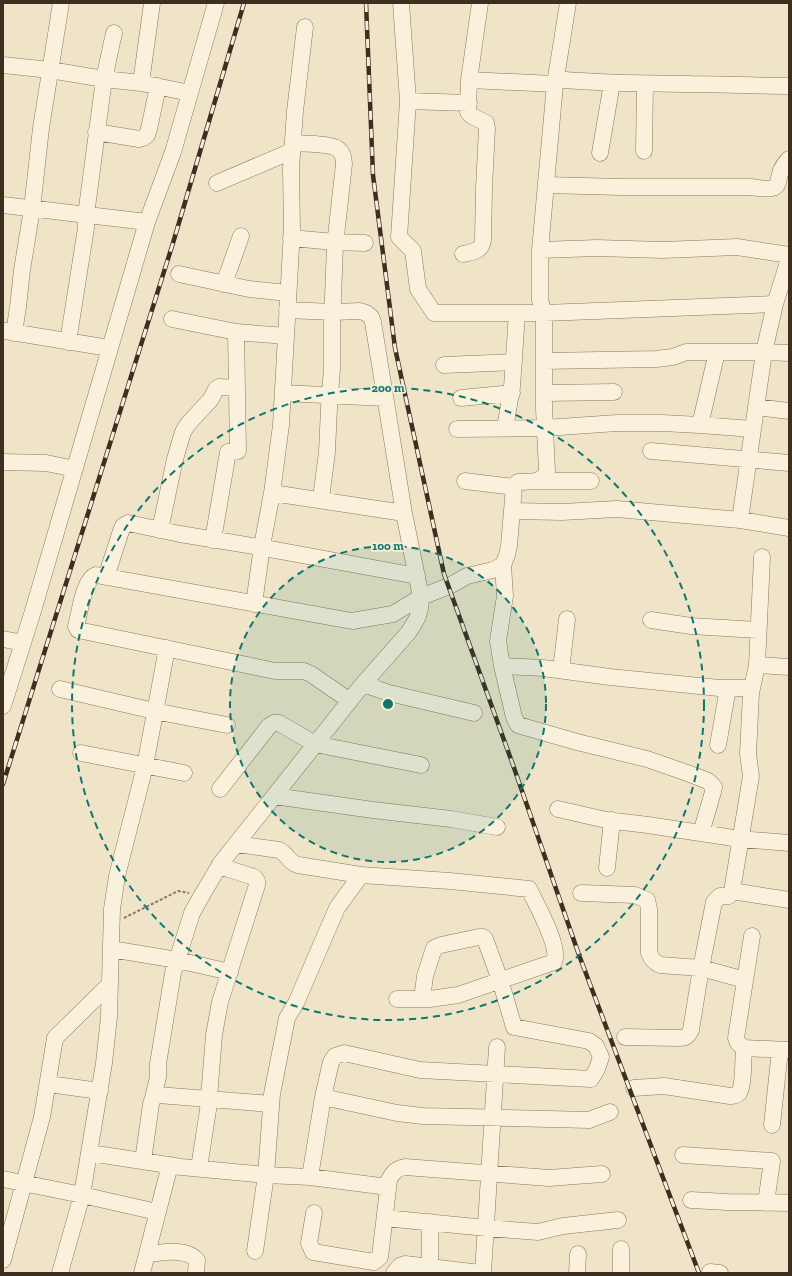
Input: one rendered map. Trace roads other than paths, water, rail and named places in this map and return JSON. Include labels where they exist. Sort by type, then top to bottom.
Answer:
[{"type":"street","points":[[61,3],[40,136],[32,209],[22,270],[18,307],[8,332],[109,348]]},
{"type":"street","points":[[141,83],[152,3]]},
{"type":"street","points":[[3,706],[75,469],[109,348],[147,222],[173,152],[200,54],[216,3]]},
{"type":"street","points":[[401,3],[408,101],[399,237],[413,251],[418,289],[434,313],[544,313],[775,304]]},
{"type":"street","points":[[463,254],[480,249],[483,240],[487,128],[486,123],[472,116],[468,112],[469,80],[480,3]]},
{"type":"street","points":[[540,481],[545,476],[547,471],[544,428],[544,313],[540,300],[540,250],[556,82],[568,3]]},
{"type":"street","points":[[254,604],[262,547],[272,493],[281,425],[291,238],[292,147],[305,27]]},
{"type":"street","points":[[68,342],[86,228],[86,215],[96,132],[104,79],[114,33]]},
{"type":"street","points":[[3,65],[141,83],[190,93]]},
{"type":"street","points":[[469,80],[789,86]]},
{"type":"street","points":[[600,153],[612,83]]},
{"type":"street","points":[[644,151],[645,84]]},
{"type":"street","points":[[96,132],[138,139],[143,138],[147,135],[149,129],[158,86]]},
{"type":"street","points":[[408,101],[469,103]]},
{"type":"street","points":[[217,183],[292,147],[331,146],[338,149],[343,155],[344,164],[335,242],[332,368],[327,452],[322,499]]},
{"type":"street","points":[[546,184],[621,187],[751,188],[772,190],[776,188],[780,182],[783,167],[789,160]]},
{"type":"street","points":[[3,205],[147,222]]},
{"type":"street","points":[[224,284],[241,236]]},
{"type":"street","points":[[291,238],[365,243]]},
{"type":"street","points":[[540,250],[597,248],[663,250],[738,247],[789,254]]},
{"type":"street","points":[[740,520],[764,352],[775,304],[789,259]]},
{"type":"street","points":[[179,274],[250,289],[288,293]]},
{"type":"street","points":[[143,1161],[151,1104],[158,1076],[158,1064],[173,973],[192,913],[219,866],[363,684],[408,633],[414,625],[421,609],[421,597],[404,513],[386,398],[371,317],[366,313],[360,312],[287,310]]},
{"type":"street","points":[[505,428],[512,393],[517,313]]},
{"type":"street","points":[[172,319],[236,332],[286,336]]},
{"type":"street","points":[[213,540],[233,452],[237,388],[236,332]]},
{"type":"street","points":[[544,361],[656,359],[673,357],[686,352],[764,352],[789,354]]},
{"type":"street","points":[[700,425],[717,352]]},
{"type":"street","points":[[444,366],[514,362]]},
{"type":"street","points":[[160,530],[175,459],[183,432],[188,424],[211,399],[216,389],[219,387],[237,388]]},
{"type":"street","points":[[544,393],[614,392]]},
{"type":"street","points":[[283,393],[386,398]]},
{"type":"street","points":[[461,398],[512,393]]},
{"type":"street","points":[[756,407],[789,411]]},
{"type":"street","points":[[457,429],[544,428],[617,423],[700,425],[753,430]]},
{"type":"street","points":[[651,451],[789,463]]},
{"type":"street","points":[[3,462],[46,463],[75,469]]},
{"type":"street","points":[[465,481],[514,487]]},
{"type":"street","points":[[350,701],[311,674],[304,671],[275,671],[78,630],[76,628],[89,580],[96,575],[352,621],[393,614],[421,597],[448,586],[467,576],[493,570],[503,564],[508,555],[514,487],[518,482],[591,481]]},
{"type":"street","points":[[272,493],[322,499],[404,513]]},
{"type":"street","points":[[512,511],[562,512],[617,509],[740,520],[789,528]]},
{"type":"street","points":[[106,577],[124,526],[128,524],[417,576]]},
{"type":"street","points":[[625,1037],[684,1038],[688,1035],[691,1030],[714,902],[720,896],[729,896],[732,891],[751,776],[748,754],[752,688],[756,665],[762,557]]},
{"type":"street","points":[[503,564],[505,596],[498,641],[502,666],[514,717],[518,725],[647,759],[708,781],[714,787],[714,792],[701,833]]},
{"type":"street","points":[[561,670],[567,619]]},
{"type":"street","points":[[651,620],[691,626],[758,630]]},
{"type":"street","points":[[3,639],[23,643]]},
{"type":"street","points":[[60,1273],[82,1195],[100,1092],[109,1017],[112,923],[117,876],[145,766],[154,711],[167,648]]},
{"type":"street","points":[[756,665],[789,667]]},
{"type":"street","points":[[502,666],[561,670],[610,677],[728,688],[752,688]]},
{"type":"street","points":[[363,684],[388,694],[474,713]]},
{"type":"street","points":[[718,744],[728,688]]},
{"type":"street","points":[[60,689],[154,711],[227,725]]},
{"type":"street","points":[[220,789],[269,726],[274,723],[279,723],[315,744],[421,765]]},
{"type":"street","points":[[81,753],[184,773]]},
{"type":"street","points":[[274,796],[498,827]]},
{"type":"street","points":[[558,810],[612,820],[740,839],[789,843]]},
{"type":"street","points":[[607,868],[612,820]]},
{"type":"street","points":[[236,844],[284,851],[292,863],[298,865],[361,875],[450,881],[529,889],[551,935],[556,957],[554,962],[458,995],[442,998],[422,999],[397,998]]},
{"type":"street","points":[[199,1168],[209,1100],[214,1035],[220,1002],[258,885],[254,877],[219,866]]},
{"type":"street","points":[[255,1251],[266,1175],[272,1094],[286,1018],[296,1003],[337,908],[361,875]]},
{"type":"street","points":[[732,891],[789,900]]},
{"type":"street","points":[[581,893],[635,895],[647,900],[649,909],[649,953],[651,959],[660,965],[701,968],[745,980]]},
{"type":"street","points":[[752,936],[736,1038],[738,1043],[744,1048],[784,1050],[772,1125]]},
{"type":"street","points":[[310,1177],[323,1097],[331,1062],[335,1056],[344,1053],[420,1070],[591,1080],[597,1069],[601,1057],[596,1046],[589,1041],[514,1027],[500,980],[483,937],[441,945],[434,948],[425,976],[422,999]]},
{"type":"street","points":[[111,949],[177,960],[230,972]]},
{"type":"street","points":[[3,1260],[25,1184],[42,1117],[55,1038],[110,984]]},
{"type":"street","points":[[394,1273],[400,1266],[405,1264],[430,1270],[481,1273],[486,1228],[497,1048]]},
{"type":"street","points":[[634,1088],[664,1086],[736,1096],[741,1086],[744,1048]]},
{"type":"street","points":[[48,1084],[100,1092]]},
{"type":"street","points":[[153,1098],[158,1095],[271,1104]]},
{"type":"street","points":[[323,1097],[397,1113],[423,1116],[589,1120],[610,1112]]},
{"type":"street","points":[[90,1153],[170,1165],[266,1175],[310,1177],[388,1187]]},
{"type":"street","points":[[683,1155],[772,1161],[766,1203]]},
{"type":"street","points":[[142,1266],[170,1165]]},
{"type":"street","points":[[314,1213],[309,1243],[313,1252],[374,1262],[380,1258],[389,1180],[392,1172],[398,1169],[405,1167],[549,1178],[602,1174]]},
{"type":"street","points":[[3,1179],[157,1212]]},
{"type":"street","points":[[691,1200],[789,1203]]},
{"type":"street","points":[[385,1218],[538,1232],[563,1226],[618,1220]]},
{"type":"street","points":[[430,1222],[430,1270]]},
{"type":"street","points":[[621,1249],[621,1273]]},
{"type":"street","points":[[142,1266],[184,1252],[193,1256],[197,1260],[196,1273]]},
{"type":"street","points":[[577,1273],[578,1254]]},
{"type":"railway","points":[[3,784],[173,243],[244,3]]},
{"type":"railway","points":[[366,3],[373,175],[395,348],[444,574],[513,765],[579,955],[699,1273]]}]
